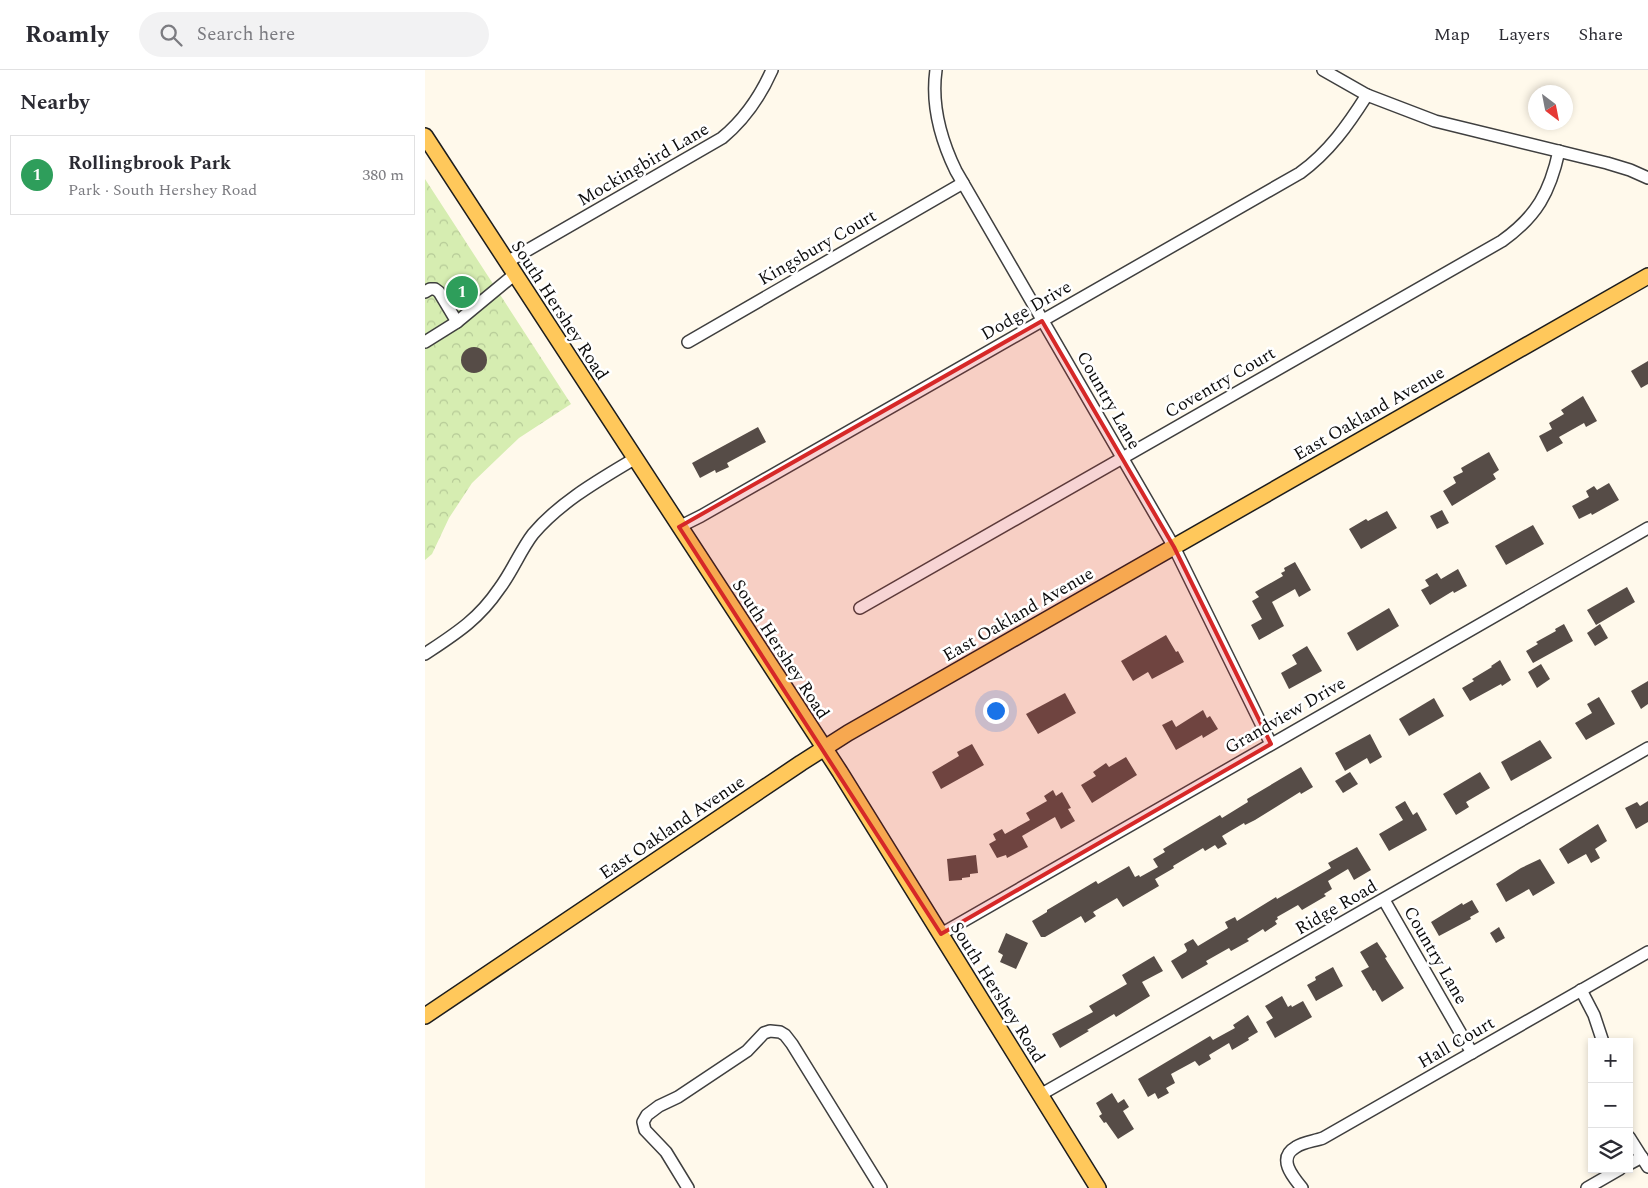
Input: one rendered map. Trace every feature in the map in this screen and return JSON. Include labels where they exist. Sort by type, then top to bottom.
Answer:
[{"type":"main road","name":"South Hershey Road","points":[[425,136],[823,748],[1099,1188]]},
{"type":"main road","name":"East Oakland Avenue","points":[[425,1016],[823,748],[1648,276]]},
{"type":"street","name":"Mockingbird Lane","points":[[425,342],[457,322],[511,268],[712,145],[745,116],[764,88],[773,70]]},
{"type":"street","name":"Country Lane","points":[[935,70],[935,100],[942,137],[950,159],[1174,547],[1271,744]]},
{"type":"street","points":[[1323,70],[1367,95],[1396,108],[1435,121],[1607,162],[1648,178]]},
{"type":"street","name":"Dodge Drive","points":[[679,527],[1300,173],[1334,143],[1367,95]]},
{"type":"street","name":"Coventry Court","points":[[860,608],[1501,241],[1517,230],[1541,202],[1552,180],[1559,151]]},
{"type":"street","name":"Kingsbury Court","points":[[688,342],[963,183]]},
{"type":"street","points":[[425,292],[430,289],[435,289],[439,292],[457,322]]},
{"type":"street","points":[[425,654],[461,631],[484,609],[500,588],[527,543],[550,516],[563,505],[634,459]]},
{"type":"street","name":"Grandview Drive","points":[[941,934],[1648,528]]},
{"type":"street","name":"Ridge Road","points":[[1040,1096],[1648,748]]},
{"type":"street","name":"Country Lane","points":[[1384,900],[1472,1053]]},
{"type":"street","name":"Hall Court","points":[[1301,1188],[1286,1163],[1288,1155],[1296,1147],[1323,1138],[1648,952]]},
{"type":"street","points":[[1581,990],[1594,1015],[1602,1038]]},
{"type":"street","points":[[688,1188],[666,1152],[645,1130],[643,1122],[647,1114],[678,1097],[747,1051],[760,1036],[770,1031],[780,1032],[792,1044],[881,1188]]},
{"type":"street","points":[[1633,1143],[1648,1167]]},
{"type":"street","points":[[1633,1162],[1642,1157]]},
{"type":"street","points":[[1587,1188],[1613,1173]]},
{"type":"highlighted area","points":[[1042,321],[1174,547],[1271,744],[941,934],[679,527]]},
{"type":"green space","points":[[425,179],[571,404],[519,438],[472,483],[449,518],[432,554],[425,560]]},
{"type":"building","points":[[474,347],[483,351],[487,360],[483,369],[474,373],[465,369],[461,360],[465,351]]},
{"type":"building","points":[[1648,361],[1648,384],[1641,388],[1631,371]]},
{"type":"building","points":[[1583,396],[1597,421],[1586,427],[1584,423],[1559,437],[1563,443],[1547,452],[1539,436],[1552,429],[1549,423],[1564,414],[1561,410]]},
{"type":"building","points":[[758,427],[766,442],[727,463],[729,467],[716,473],[715,470],[700,478],[692,463]]},
{"type":"building","points":[[1489,452],[1499,470],[1493,474],[1496,479],[1452,506],[1443,491],[1456,483],[1453,477],[1463,472],[1461,468]]},
{"type":"building","points":[[1609,483],[1619,500],[1592,515],[1591,513],[1579,519],[1572,506],[1589,497],[1586,491],[1594,486],[1597,490]]},
{"type":"building","points":[[1442,510],[1449,523],[1437,529],[1430,516]]},
{"type":"building","points":[[1387,511],[1397,528],[1361,549],[1349,529],[1366,519],[1368,521]]},
{"type":"building","points":[[1533,525],[1544,544],[1506,565],[1495,546]]},
{"type":"building","points":[[1295,562],[1311,590],[1299,597],[1295,589],[1272,602],[1284,626],[1259,640],[1251,625],[1262,619],[1252,601],[1259,597],[1255,592],[1283,576],[1281,573],[1285,571],[1284,568]]},
{"type":"building","points":[[1458,569],[1467,586],[1454,593],[1453,591],[1430,605],[1421,590],[1429,586],[1425,580],[1437,573],[1441,579]]},
{"type":"building","points":[[1627,587],[1635,602],[1596,625],[1587,610]]},
{"type":"building","points":[[1389,608],[1399,626],[1357,651],[1347,633]]},
{"type":"building","points":[[1564,624],[1573,641],[1533,663],[1526,651],[1538,644],[1536,642],[1556,631],[1555,629]]},
{"type":"building","points":[[1600,624],[1608,638],[1595,646],[1587,633]]},
{"type":"building","points":[[1166,635],[1184,662],[1152,679],[1148,672],[1133,681],[1121,661]]},
{"type":"building","points":[[1307,646],[1322,671],[1289,689],[1281,673],[1297,664],[1292,655]]},
{"type":"building","points":[[1500,660],[1511,680],[1470,701],[1462,688]]},
{"type":"building","points":[[1541,664],[1550,679],[1537,688],[1528,672]]},
{"type":"building","points":[[1648,681],[1648,704],[1641,709],[1631,691]]},
{"type":"building","points":[[1065,693],[1076,713],[1038,734],[1026,714]]},
{"type":"building","points":[[1599,697],[1615,724],[1586,740],[1575,723],[1592,713],[1587,704]]},
{"type":"building","points":[[1434,698],[1444,716],[1409,736],[1399,719]]},
{"type":"building","points":[[1203,710],[1207,718],[1210,716],[1218,729],[1203,738],[1202,735],[1176,750],[1162,725],[1172,720],[1176,727]]},
{"type":"building","points":[[1370,734],[1382,757],[1370,764],[1367,758],[1345,771],[1335,753]]},
{"type":"building","points":[[1540,740],[1552,758],[1511,781],[1501,762]]},
{"type":"building","points":[[972,744],[984,765],[941,789],[932,772],[959,756],[957,752]]},
{"type":"building","points":[[1126,757],[1137,775],[1092,803],[1081,785],[1096,776],[1093,772],[1106,763],[1109,767]]},
{"type":"building","points":[[1301,767],[1313,787],[1301,794],[1300,792],[1255,820],[1245,825],[1244,823],[1222,836],[1227,844],[1218,849],[1215,845],[1205,851],[1203,848],[1173,866],[1174,868],[1155,879],[1159,886],[1123,907],[1117,898],[1093,912],[1096,916],[1085,923],[1081,916],[1045,937],[1041,937],[1032,921],[1047,912],[1047,910],[1096,881],[1098,884],[1129,866],[1135,877],[1139,875],[1140,877],[1158,867],[1153,859],[1165,852],[1163,849],[1220,815],[1222,818],[1248,802],[1247,799]]},
{"type":"building","points":[[1350,772],[1358,784],[1343,793],[1335,781]]},
{"type":"building","points":[[1480,772],[1490,788],[1466,802],[1469,807],[1456,815],[1443,794]]},
{"type":"building","points":[[1053,790],[1056,796],[1062,792],[1071,808],[1068,809],[1075,821],[1061,829],[1055,817],[1022,836],[1028,847],[1007,858],[1006,855],[997,858],[989,844],[996,840],[993,834],[1002,829],[1005,834],[1030,820],[1026,813],[1047,801],[1044,796]]},
{"type":"building","points":[[1405,801],[1413,815],[1417,812],[1427,830],[1389,851],[1379,834],[1403,820],[1395,807]]},
{"type":"building","points":[[1648,801],[1648,822],[1636,829],[1625,808],[1637,802],[1640,806]]},
{"type":"building","points":[[1598,824],[1607,841],[1595,849],[1600,858],[1591,863],[1586,854],[1568,864],[1559,849]]},
{"type":"building","points":[[1357,847],[1371,870],[1354,880],[1348,869],[1328,881],[1332,889],[1324,894],[1326,896],[1302,910],[1298,905],[1277,917],[1278,919],[1275,921],[1277,924],[1265,932],[1263,929],[1247,939],[1249,941],[1231,951],[1229,948],[1206,961],[1208,964],[1182,979],[1171,961],[1186,952],[1184,944],[1193,939],[1198,946],[1228,928],[1225,922],[1235,917],[1237,921],[1276,897],[1277,899],[1331,868],[1328,863]]},
{"type":"building","points":[[976,855],[978,873],[970,874],[970,877],[962,878],[962,880],[949,881],[947,859]]},
{"type":"building","points":[[1540,859],[1555,883],[1533,896],[1529,889],[1506,902],[1496,884],[1521,868]]},
{"type":"building","points":[[1472,900],[1479,912],[1470,917],[1471,919],[1439,936],[1431,922],[1462,903],[1463,905]]},
{"type":"building","points":[[1499,927],[1505,938],[1496,943],[1490,933]]},
{"type":"building","points":[[1006,933],[1028,943],[1016,969],[1000,962],[1003,955],[998,952]]},
{"type":"building","points":[[1377,942],[1404,988],[1382,1002],[1361,971],[1369,967],[1360,952]]},
{"type":"building","points":[[1154,956],[1163,971],[1142,982],[1150,996],[1116,1017],[1114,1014],[1060,1048],[1052,1034],[1093,1012],[1089,1006],[1127,984],[1122,975]]},
{"type":"building","points":[[1333,967],[1343,986],[1316,1001],[1307,985],[1316,980],[1315,977]]},
{"type":"building","points":[[1282,996],[1288,1007],[1303,1001],[1312,1017],[1275,1038],[1266,1022],[1273,1018],[1265,1006]]},
{"type":"building","points":[[1248,1015],[1258,1032],[1248,1038],[1249,1040],[1232,1050],[1229,1043],[1209,1055],[1211,1059],[1199,1066],[1195,1061],[1171,1074],[1175,1083],[1166,1088],[1169,1093],[1158,1099],[1155,1093],[1148,1097],[1138,1079],[1210,1036],[1213,1040],[1235,1028],[1233,1025]]},
{"type":"building","points":[[1112,1093],[1118,1103],[1124,1099],[1129,1107],[1123,1111],[1134,1129],[1118,1139],[1106,1122],[1104,1123],[1099,1116],[1102,1114],[1096,1103]]},
{"type":"place","name":"Rollingbrook Park","points":[[462,292]]}]
